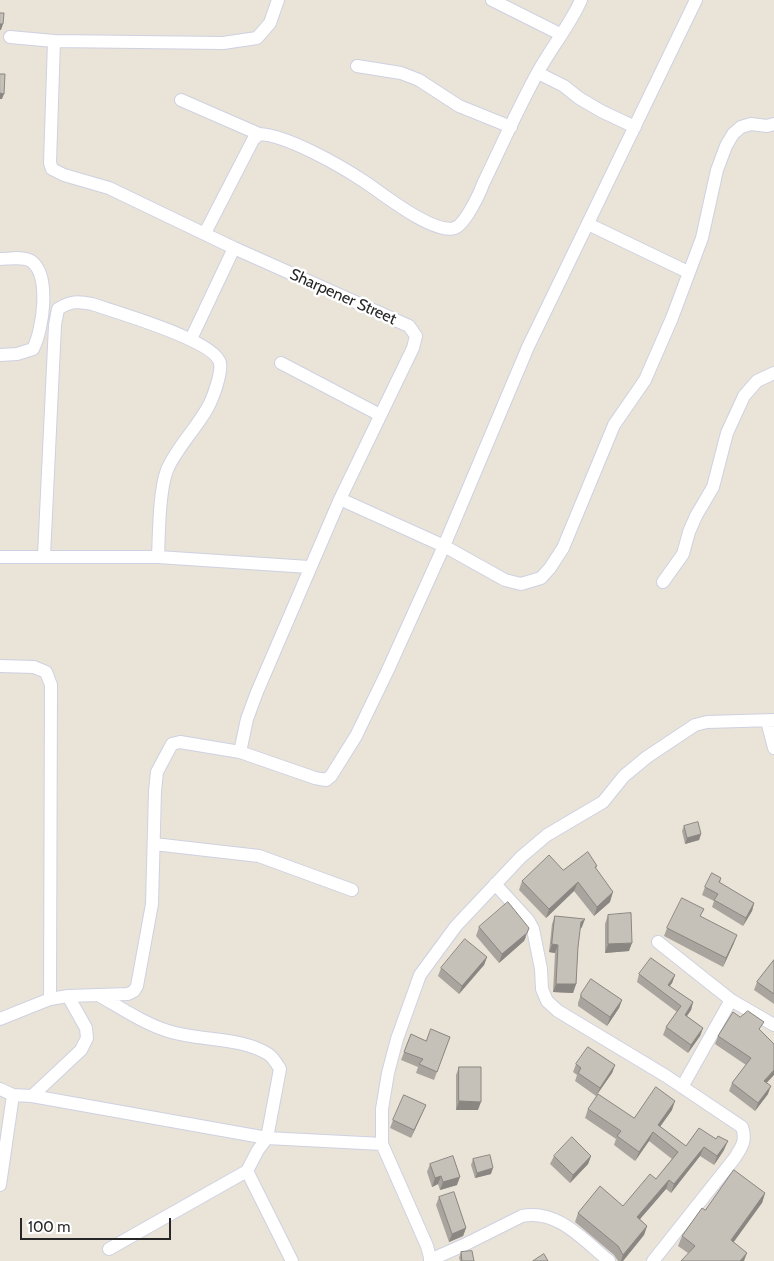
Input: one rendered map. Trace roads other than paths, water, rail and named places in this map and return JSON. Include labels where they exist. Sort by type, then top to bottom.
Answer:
[{"type":"street","points":[[10,37],[54,41],[223,42],[257,38],[270,23],[278,0]]},
{"type":"street","points":[[492,0],[560,34]]},
{"type":"street","points":[[181,100],[259,134],[268,134],[310,150],[364,182],[410,213],[436,226],[456,228],[462,222],[481,189],[538,73],[581,0]]},
{"type":"street","points":[[0,1019],[50,999],[68,996],[128,994],[134,991],[137,986],[152,904],[154,791],[157,772],[172,744],[180,742],[240,752],[315,778],[326,780],[331,776],[356,736],[444,546],[528,347],[696,0]]},
{"type":"street","name":"Sharpener Street","points":[[54,41],[50,163],[52,169],[64,175],[109,188],[234,248],[409,326],[416,336],[413,348],[340,498],[256,692],[247,718],[240,752]]},
{"type":"street","points":[[357,66],[401,73],[419,80],[460,106],[511,127]]},
{"type":"street","points":[[538,73],[564,86],[578,98],[601,111],[635,127]]},
{"type":"street","points":[[340,498],[444,546],[505,580],[521,584],[541,578],[563,548],[614,425],[644,380],[672,318],[702,238],[717,170],[726,146],[733,134],[741,127],[751,124],[772,126]]},
{"type":"street","points":[[205,233],[253,140],[259,134]]},
{"type":"street","points":[[588,224],[688,272]]},
{"type":"street","points":[[191,339],[234,248]]},
{"type":"street","points":[[0,259],[24,259],[31,261],[38,272],[44,292],[39,339],[33,349],[17,354],[0,355]]},
{"type":"street","points":[[44,556],[55,325],[58,309],[67,303],[76,301],[92,304],[191,339],[212,352],[220,362],[220,374],[209,405],[196,427],[174,456],[166,472],[161,502],[158,557]]},
{"type":"street","points":[[281,363],[380,415]]},
{"type":"street","points":[[663,582],[683,554],[696,516],[713,486],[727,433],[744,396],[756,381],[774,373]]},
{"type":"street","points":[[0,557],[158,557],[309,567]]},
{"type":"street","points":[[0,666],[34,667],[46,672],[51,685],[50,999]]},
{"type":"street","points":[[608,1261],[560,1221],[544,1215],[532,1214],[522,1216],[430,1260],[427,1246],[382,1144],[382,1109],[388,1073],[397,1039],[420,975],[456,926],[521,856],[547,835],[603,802],[624,776],[647,757],[686,730],[707,722],[770,721],[774,748]]},
{"type":"street","points":[[154,844],[259,856],[352,890]]},
{"type":"street","points":[[495,884],[528,920],[533,929],[542,969],[542,989],[547,1001],[558,1010],[682,1087],[742,1127],[743,1146],[734,1160],[653,1261]]},
{"type":"street","points":[[658,942],[731,1000],[774,1025]]},
{"type":"street","points":[[32,1096],[81,1050],[87,1038],[86,1028],[68,996]]},
{"type":"street","points":[[99,996],[166,1031],[192,1038],[221,1040],[246,1046],[270,1055],[280,1069],[268,1138],[258,1150],[247,1171],[109,1250]]},
{"type":"street","points":[[682,1087],[731,1000]]},
{"type":"street","points":[[0,1089],[13,1095],[32,1096],[268,1138],[382,1144]]},
{"type":"street","points":[[0,1185],[13,1095]]},
{"type":"street","points":[[247,1171],[289,1260]]}]
